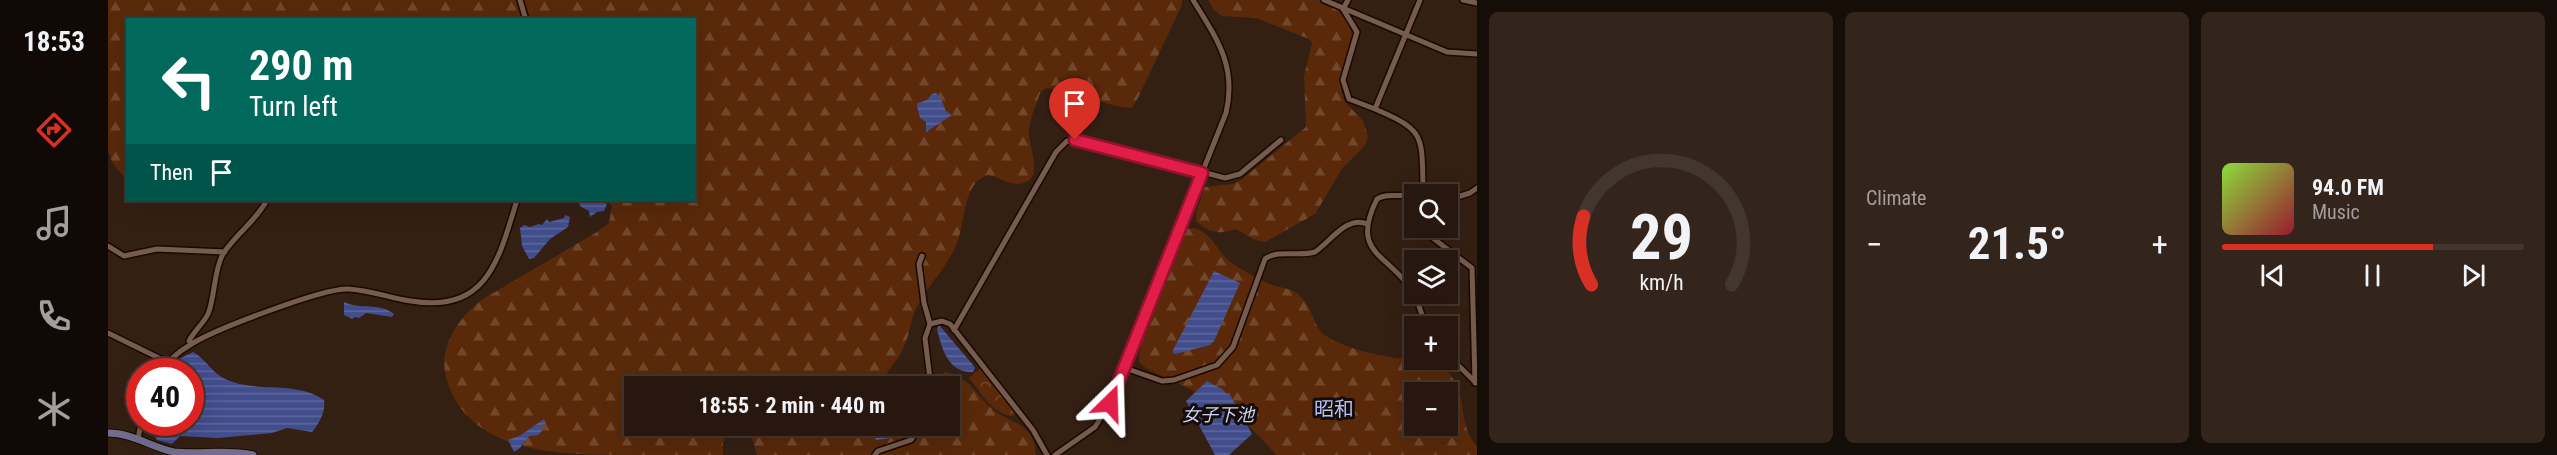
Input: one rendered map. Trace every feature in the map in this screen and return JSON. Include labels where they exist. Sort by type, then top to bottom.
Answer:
[{"type":"main road","points":[[108,433],[119,433],[175,454],[237,452],[253,455]]},
{"type":"street","points":[[520,0],[525,18]]},
{"type":"street","points":[[1055,455],[1084,435],[1102,418],[1125,368],[1226,114],[1230,87],[1224,54],[1194,0]]},
{"type":"street","points":[[1324,0],[1447,52],[1477,54]]},
{"type":"street","points":[[1343,9],[1347,0]]},
{"type":"street","points":[[1375,109],[1419,0]]},
{"type":"street","points":[[1463,0],[1477,3]]},
{"type":"street","points":[[1343,9],[1357,32],[1343,80],[1348,99],[1405,122],[1418,134],[1422,145],[1423,184]]},
{"type":"street","points":[[954,330],[1056,152],[1067,141],[1086,141],[1225,178],[1233,177],[1281,140]]},
{"type":"street","points":[[1458,196],[1477,188]]},
{"type":"street","points":[[1404,197],[1381,196],[1377,199],[1367,224],[1368,242],[1404,282]]},
{"type":"street","points":[[191,344],[189,341],[192,335],[208,313],[221,257],[260,213],[266,201]]},
{"type":"street","points":[[172,358],[191,344],[305,299],[345,289],[362,290],[428,303],[460,298],[473,290],[493,271],[505,244],[517,201]]},
{"type":"street","points":[[1125,368],[1162,381],[1173,380],[1217,365],[1233,346],[1264,259],[1276,254],[1308,255],[1350,224],[1361,221],[1367,224]]},
{"type":"street","points":[[1433,238],[1474,267],[1476,384]]},
{"type":"street","points":[[108,246],[124,256],[157,249],[225,252]]},
{"type":"street","points":[[922,256],[920,264],[924,303],[930,324],[925,338],[930,376]]},
{"type":"street","points":[[930,324],[942,321],[950,324],[1033,430],[1047,455]]},
{"type":"street","points":[[108,333],[159,358]]},
{"type":"street","points":[[1458,365],[1476,384]]},
{"type":"street","points":[[875,455],[878,451],[911,440],[914,436]]},
{"type":"green space","points":[[108,0],[1182,0],[1182,5],[1138,98],[1131,108],[1047,88],[1042,91],[1029,129],[1034,164],[1032,177],[1027,182],[1018,184],[987,175],[973,187],[966,204],[954,251],[917,306],[903,350],[885,376],[624,376],[624,436],[726,436],[723,455],[574,454],[520,445],[495,436],[474,422],[457,403],[446,377],[444,365],[448,343],[466,314],[483,299],[609,223],[612,206],[608,201],[696,201],[696,18],[126,18],[126,180],[112,162],[108,151]]},
{"type":"green space","points":[[1208,0],[1321,0],[1338,10],[1350,26],[1352,37],[1341,74],[1341,90],[1345,102],[1363,121],[1368,136],[1366,144],[1342,169],[1315,214],[1265,242],[1255,240],[1236,229],[1225,232],[1210,230],[1196,221],[1196,212],[1205,187],[1233,184],[1241,180],[1306,127],[1304,76],[1312,43],[1309,39],[1256,18],[1222,16],[1214,10]]},
{"type":"green space","points":[[1194,228],[1211,239],[1233,264],[1265,282],[1298,294],[1306,302],[1322,332],[1334,341],[1369,353],[1404,359],[1404,370],[1444,370],[1455,382],[1404,382],[1404,436],[1458,436],[1458,388],[1467,429],[1477,446],[1477,455],[1276,455],[1262,439],[1233,414],[1201,395],[1147,369],[1139,362],[1140,349],[1150,314],[1187,229]]},
{"type":"green space","points":[[983,366],[1018,411],[1013,416],[999,412],[993,407],[969,378]]},
{"type":"green space","points":[[946,372],[957,376],[941,376]]},
{"type":"green space","points":[[960,378],[997,413],[1026,429],[1031,436],[1036,455],[757,455],[751,436],[897,436],[909,441],[917,436],[960,436]]},
{"type":"water","points":[[936,93],[946,111],[952,115],[926,132],[926,122],[920,118],[917,106],[918,103]]},
{"type":"water","points":[[578,201],[602,201],[607,204],[604,211],[597,212],[590,217],[589,211],[580,206]]},
{"type":"water","points":[[565,215],[570,217],[568,227],[550,239],[534,258],[529,259],[522,246],[520,228],[524,225],[530,227],[542,225],[547,219],[549,222],[564,218]]},
{"type":"water","points":[[1214,271],[1240,283],[1214,341],[1210,345],[1175,354],[1172,352]]},
{"type":"water","points":[[344,302],[356,306],[382,308],[394,314],[392,317],[366,313],[359,318],[352,319],[344,315]]},
{"type":"water","points":[[939,325],[973,365],[975,368],[973,372],[958,369],[952,364],[941,344],[937,329]]},
{"type":"water","points":[[193,352],[200,358],[181,358]]},
{"type":"water","points":[[204,361],[220,376],[233,382],[302,391],[324,400],[323,413],[312,432],[287,428],[272,433],[218,438],[180,436],[204,436]]},
{"type":"water","name":"女子下池","points":[[1207,381],[1227,394],[1229,393],[1252,434],[1229,455],[1215,455],[1186,401]]},
{"type":"water","points":[[544,419],[546,423],[542,425],[542,431],[538,435],[529,436],[514,452],[508,440],[521,435]]},
{"type":"water","points":[[155,436],[180,436],[172,444],[157,440]]},
{"type":"water","points":[[874,436],[892,436],[891,438],[876,440]]},
{"type":"district","name":"昭和","points":[[1334,409]]},
{"type":"route","points":[[1075,140],[1202,173],[1110,403]]}]
